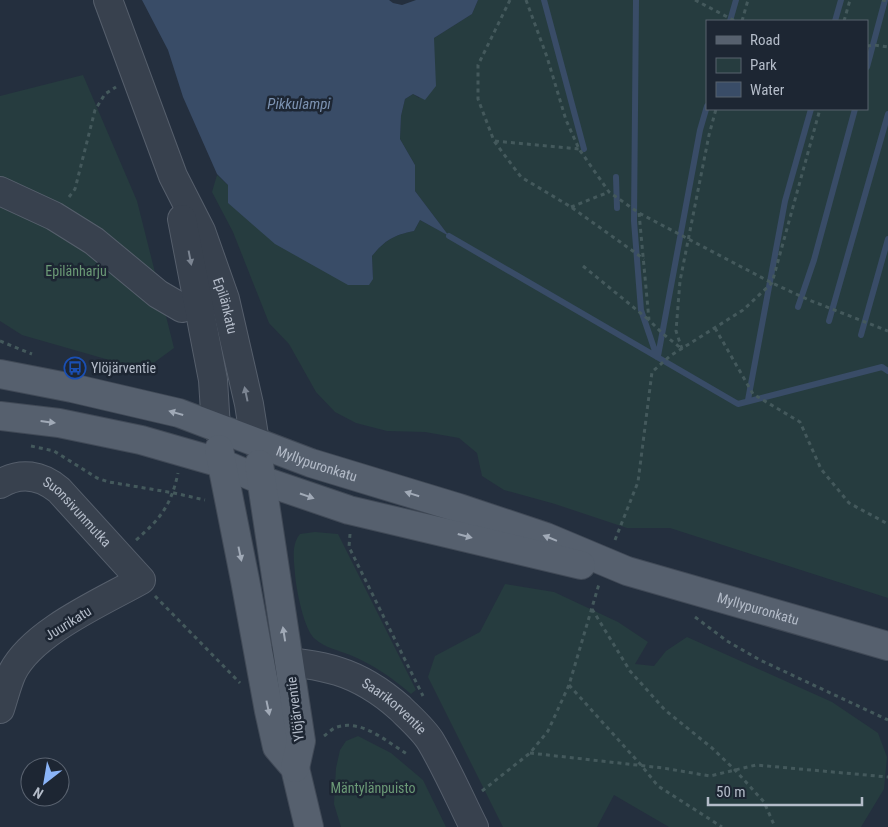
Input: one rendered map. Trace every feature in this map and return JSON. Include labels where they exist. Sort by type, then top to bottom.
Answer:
[{"type":"main road","name":"Myllypuronkatu","points":[[0,374],[72,388],[179,413],[311,463],[546,536],[605,574]]},
{"type":"main road","name":"Myllypuronkatu","points":[[0,416],[58,423],[122,436],[220,464],[349,510],[888,646]]},
{"type":"main road","name":"Ylöjärventie","points":[[216,428],[220,464],[245,580],[277,747],[295,768]]},
{"type":"main road","name":"Ylöjärventie","points":[[255,442],[301,741],[295,768],[309,827]]},
{"type":"street","name":"Epilänkatu","points":[[108,0],[173,176],[201,231],[225,299],[255,442]]},
{"type":"street","name":"Epilänkatu","points":[[173,176],[213,380],[216,428]]},
{"type":"street","points":[[0,191],[54,216],[94,241],[158,294],[182,308]]},
{"type":"street","name":"Suonsivunmutka","points":[[0,484],[7,479],[28,476],[36,476],[51,483],[141,580]]},
{"type":"street","name":"Juurikatu","points":[[0,709],[12,672],[30,649],[56,627],[141,580]]},
{"type":"street","name":"Saarikorventie","points":[[259,660],[330,668],[357,678],[380,691],[430,740],[474,827]]},
{"type":"path","points":[[510,0],[478,65],[478,99],[494,141],[520,177],[571,207],[644,259]]},
{"type":"path","points":[[526,0],[547,57],[566,120],[579,149],[609,192],[639,213],[772,283],[808,300],[888,331]]},
{"type":"path","points":[[695,0],[733,20]]},
{"type":"path","points":[[742,20],[748,0]]},
{"type":"path","points":[[844,20],[850,0]]},
{"type":"path","points":[[882,0],[888,1]]},
{"type":"path","points":[[868,46],[888,47]]},
{"type":"path","points":[[54,216],[75,189],[95,110],[105,94],[121,85]]},
{"type":"path","points":[[682,349],[676,331],[680,282],[709,135],[716,110]]},
{"type":"path","points":[[475,796],[530,753],[548,731],[569,685],[591,609],[638,482],[652,372],[670,356],[743,310],[772,283],[820,110]]},
{"type":"path","points":[[494,141],[579,149]]},
{"type":"path","points":[[571,207],[609,192]]},
{"type":"path","points":[[639,213],[650,320]]},
{"type":"path","points":[[583,266],[650,320],[682,349]]},
{"type":"path","points":[[715,328],[753,394],[800,422],[821,469],[849,503],[888,524]]},
{"type":"path","points":[[27,445],[54,451],[92,475],[109,482],[174,493],[163,513],[151,527],[119,556]]},
{"type":"path","points":[[350,532],[349,547],[427,704]]},
{"type":"path","points":[[141,580],[243,686]]},
{"type":"path","points":[[591,609],[630,671],[665,710],[712,748],[735,770],[764,802],[775,827]]},
{"type":"path","points":[[689,612],[727,641],[760,660],[888,720]]},
{"type":"path","points":[[569,685],[658,786],[722,827]]},
{"type":"path","points":[[319,740],[336,727],[356,725],[367,729],[407,754],[415,751]]},
{"type":"path","points":[[530,753],[641,765],[710,776],[756,765],[888,777]]},
{"type":"green space","points":[[478,0],[888,0],[888,598],[670,528],[627,528],[555,504],[504,490],[482,476],[477,453],[459,438],[425,432],[387,431],[356,423],[335,412],[316,392],[289,344],[269,323],[233,232],[212,192],[217,175],[228,185],[228,203],[373,279],[372,256],[390,239],[414,231],[420,220],[448,235],[415,191],[415,165],[400,139],[401,116],[405,99],[413,94],[419,98],[434,47],[434,38],[472,14]]},
{"type":"green space","name":"Epilänharju","points":[[83,75],[137,201],[174,348],[144,370],[22,335],[0,321],[0,96]]},
{"type":"green space","points":[[315,532],[338,534],[416,690],[411,694],[375,667],[323,645],[311,634],[307,627],[299,599],[294,553],[295,543],[300,534]]},
{"type":"green space","points":[[505,584],[554,592],[618,622],[648,642],[635,664],[654,666],[666,651],[687,637],[832,702],[878,733],[887,757],[884,789],[861,827],[669,827],[614,795],[597,827],[503,827],[428,677],[435,656],[480,632]]},
{"type":"green space","name":"Mäntylänpuisto","points":[[358,736],[391,753],[423,780],[446,827],[341,827],[334,804],[336,768],[340,750],[346,741]]},
{"type":"water","name":"Pikkulampi","points":[[142,0],[389,0],[402,5],[416,0],[478,0],[472,14],[434,38],[436,86],[425,100],[413,94],[405,99],[401,116],[400,139],[415,165],[415,191],[449,236],[420,220],[414,231],[390,239],[372,256],[373,279],[369,285],[348,285],[275,244],[228,203],[228,185],[217,174],[183,97],[168,50]]},
{"type":"waterway","points":[[544,0],[584,149]]},
{"type":"waterway","points":[[636,0],[634,221],[641,310],[657,357]]},
{"type":"waterway","points":[[730,20],[736,0]]},
{"type":"waterway","points":[[835,20],[841,0]]},
{"type":"waterway","points":[[868,63],[885,0]]},
{"type":"waterway","points":[[658,356],[700,130],[706,109]]},
{"type":"waterway","points":[[748,400],[785,201],[811,110]]},
{"type":"waterway","points":[[798,307],[814,260],[855,110]]},
{"type":"waterway","points":[[829,321],[888,114]]},
{"type":"waterway","points":[[616,177],[617,208]]},
{"type":"waterway","points":[[449,236],[738,404],[882,367],[888,371]]},
{"type":"waterway","points":[[861,335],[888,239]]},
{"type":"place","name":"Ylöjärventie","points":[[75,368]]}]
